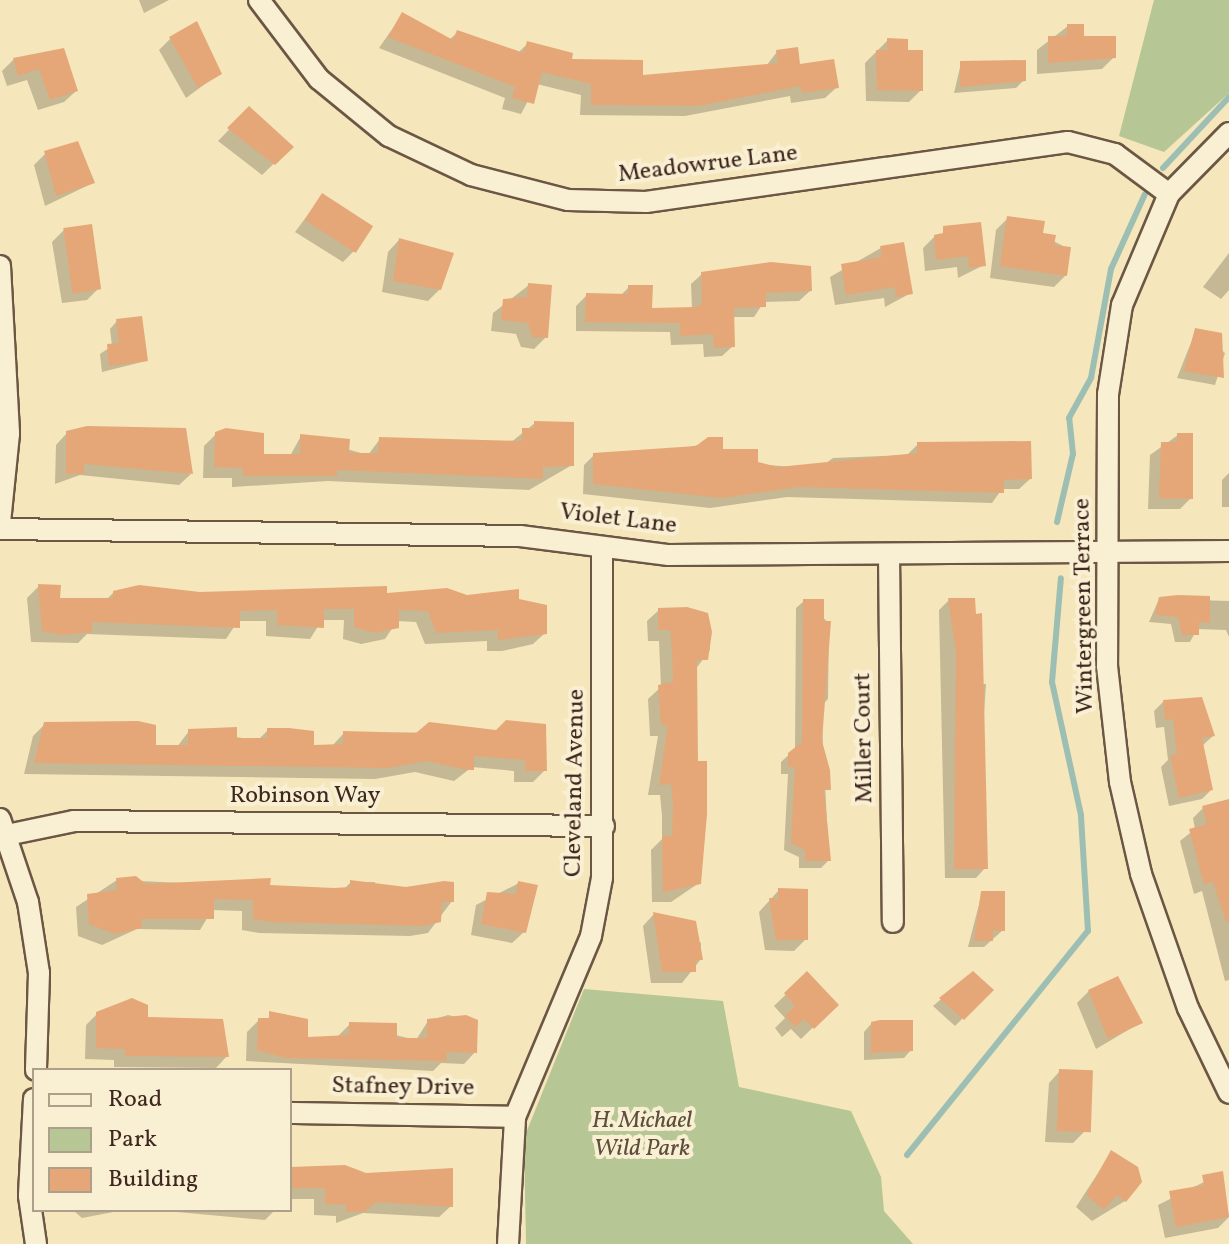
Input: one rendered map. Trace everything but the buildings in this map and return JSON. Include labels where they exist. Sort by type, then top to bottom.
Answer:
[{"type":"street","name":"Meadowrue Lane","points":[[259,0],[319,79],[389,136],[471,175],[568,200],[646,202],[1068,142],[1115,154],[1169,194]]},
{"type":"street","name":"Wintergreen Terrace","points":[[1229,133],[1169,194],[1132,272],[1114,339],[1107,666],[1120,782],[1163,941],[1224,1070],[1229,1093]]},
{"type":"street","points":[[0,266],[9,434],[0,522]]},
{"type":"street","name":"Violet Lane","points":[[0,529],[520,536],[669,555],[1229,551]]},
{"type":"street","name":"Cleveland Avenue","points":[[508,1244],[515,1117],[591,936],[604,826],[602,547]]},
{"type":"street","name":"Miller Court","points":[[889,554],[893,922]]},
{"type":"street","name":"Robinson Way","points":[[3,827],[74,821],[604,826]]},
{"type":"street","points":[[3,827],[28,902],[39,973],[36,1068]]},
{"type":"street","name":"Stafney Drive","points":[[292,1113],[515,1117]]},
{"type":"street","points":[[32,1144],[29,1196],[36,1244]]},
{"type":"green space","points":[[1154,0],[1229,0],[1229,93],[1164,152],[1119,136]]},
{"type":"green space","name":"H. Michael Wild Park","points":[[584,989],[723,1001],[739,1087],[851,1111],[881,1177],[884,1211],[913,1244],[526,1244],[524,1138]]},
{"type":"waterway","points":[[1163,168],[1229,97]]},
{"type":"waterway","points":[[1057,522],[1073,454],[1069,418],[1091,378],[1111,269],[1145,194]]},
{"type":"waterway","points":[[907,1155],[1088,931],[1081,815],[1052,682],[1061,578]]}]
